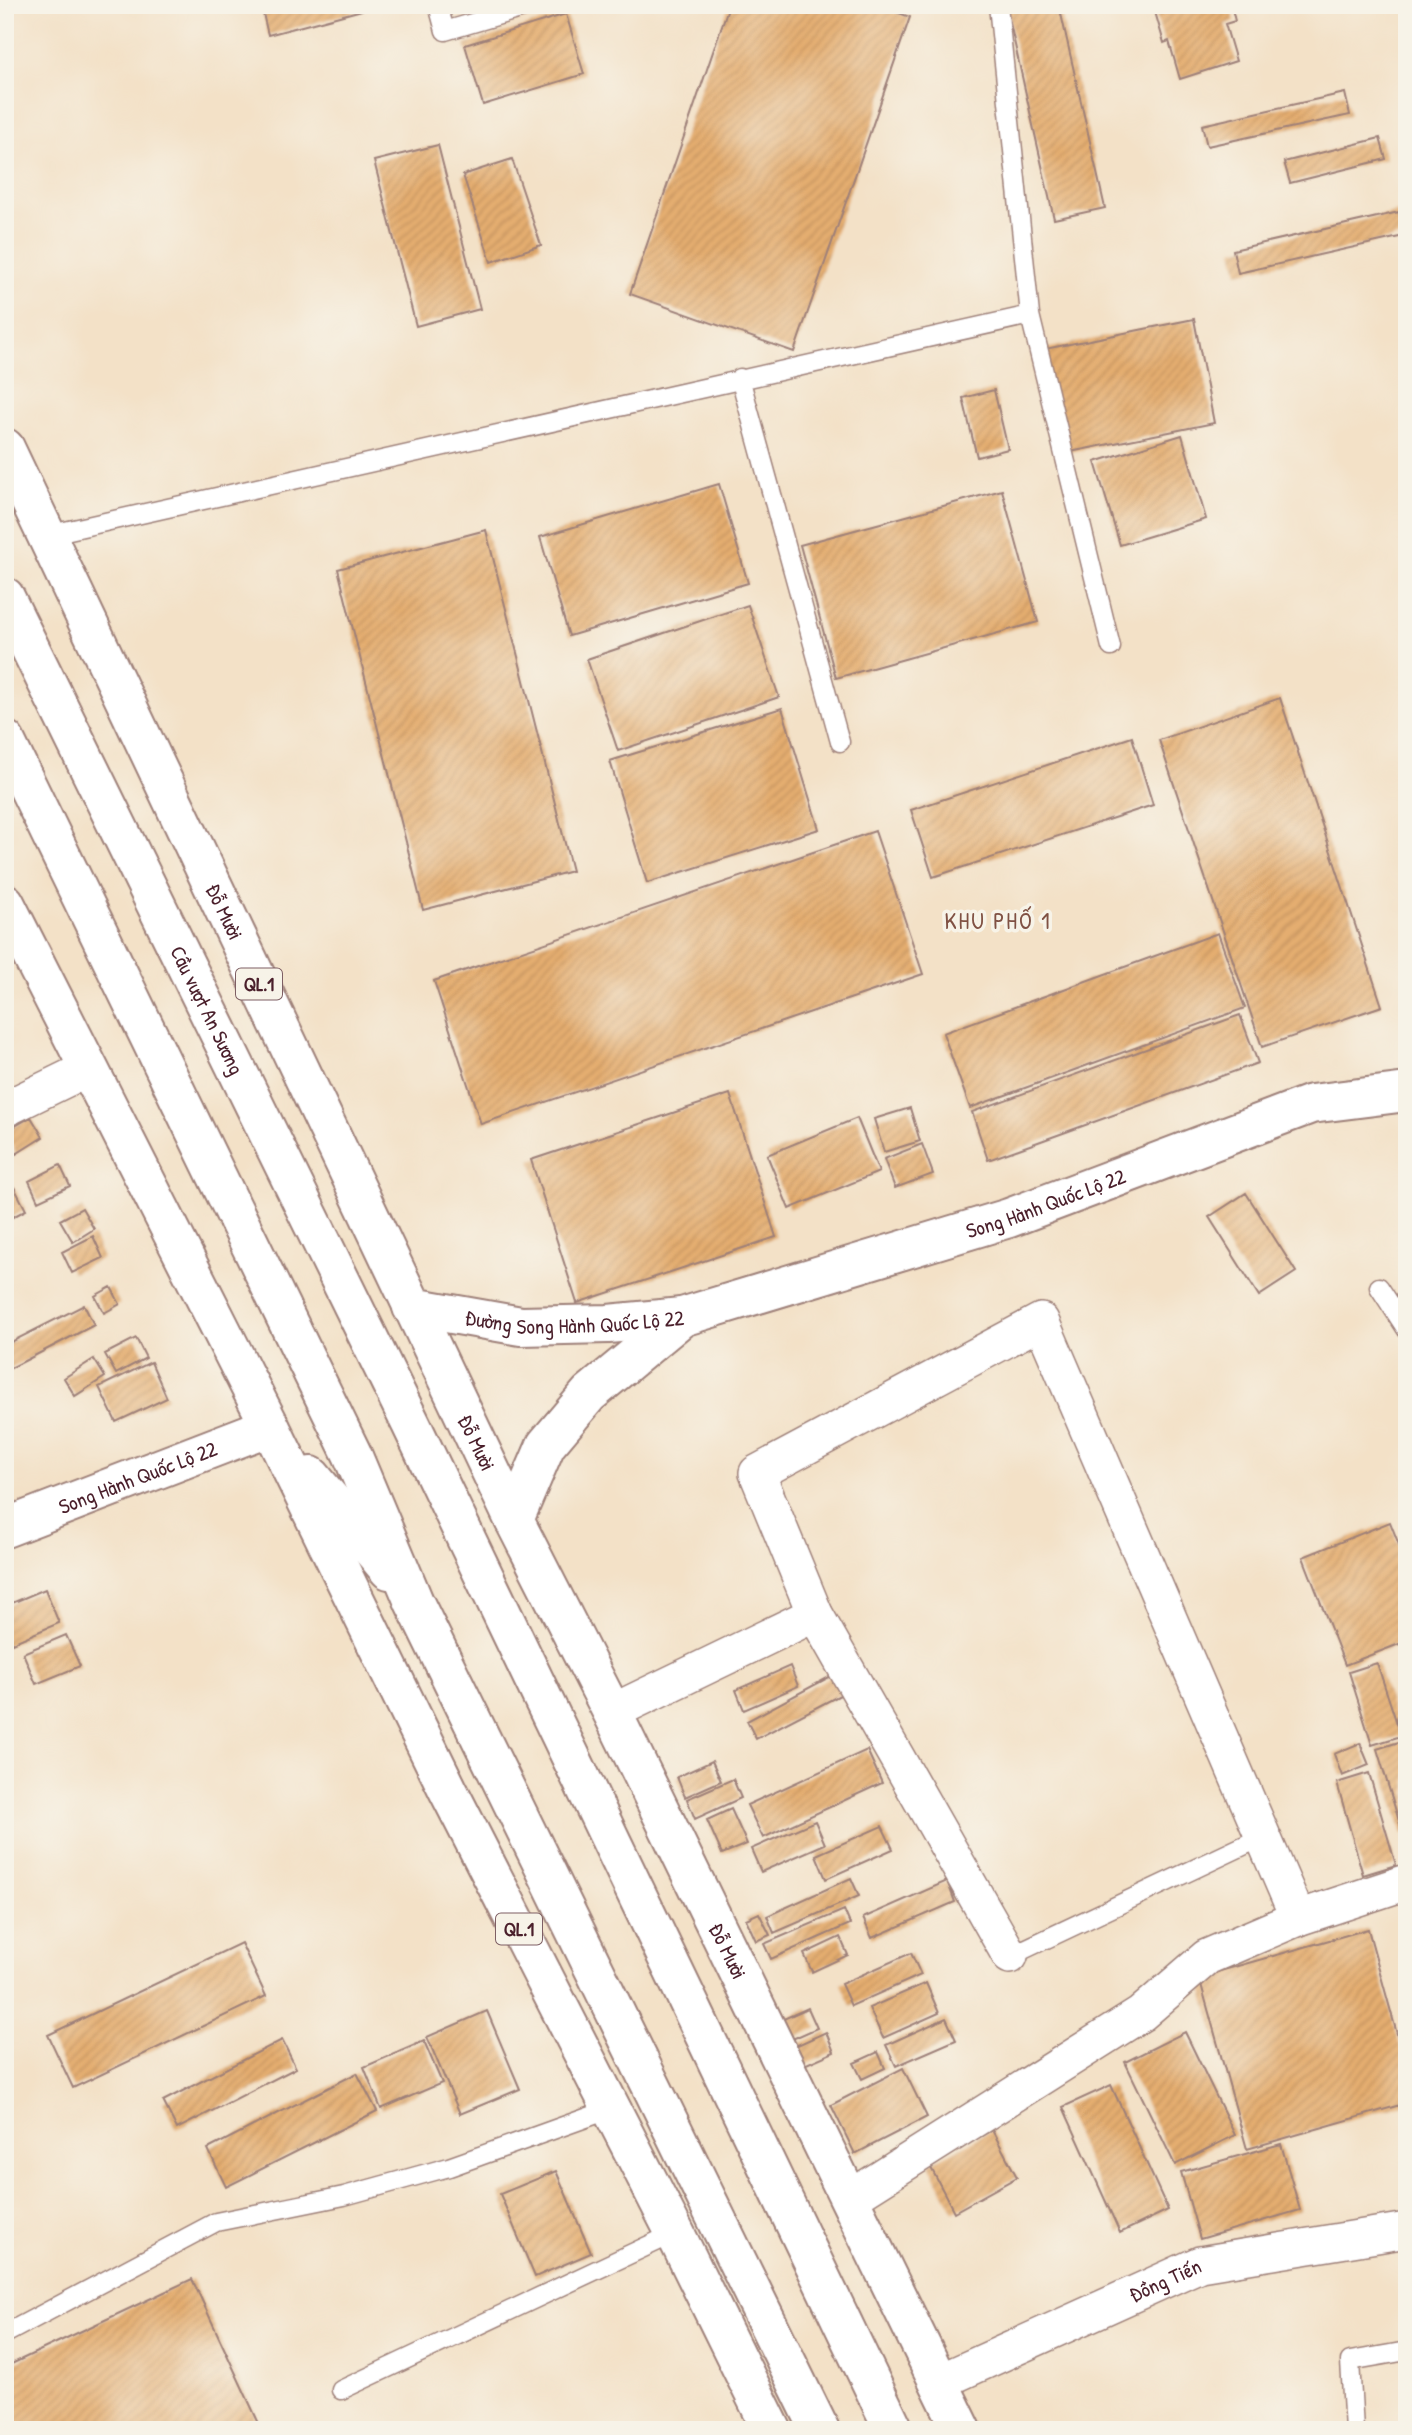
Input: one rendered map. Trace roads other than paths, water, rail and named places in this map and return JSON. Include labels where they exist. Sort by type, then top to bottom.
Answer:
[{"type":"main road","name":"Đỗ Mười","points":[[5,448],[514,1520],[612,1712],[962,2430]]},
{"type":"main road","name":"Cầu vượt An Sương","points":[[5,597],[411,1424]]},
{"type":"main road","name":"QL.1","points":[[5,740],[352,1454],[414,1602],[820,2430]]},
{"type":"main road","name":"QL.1","points":[[5,903],[270,1426],[448,1790],[675,2233],[772,2430]]},
{"type":"main road","name":"Song Hành Quốc Lộ 22","points":[[682,1317],[1009,1218],[1311,1104],[1407,1093]]},
{"type":"main road","name":"Đường Song Hành Quốc Lộ 22","points":[[412,1307],[521,1326],[608,1324],[682,1317]]},
{"type":"main road","name":"Đường Song Hành Quốc Lộ 22","points":[[514,1520],[546,1445],[589,1394],[682,1317]]},
{"type":"main road","points":[[411,1424],[514,1520]]},
{"type":"main road","name":"QL.1","points":[[411,1424],[894,2430]]},
{"type":"main road","name":"QL.1","points":[[270,1426],[414,1602]]},
{"type":"main road","name":"Song Hành Quốc Lộ 22","points":[[5,1528],[270,1426]]},
{"type":"main road","name":"QL.1","points":[[514,1520],[517,1645]]},
{"type":"main road","points":[[414,1602],[448,1790]]},
{"type":"street","points":[[5,1109],[89,1068]]},
{"type":"street","points":[[1010,1956],[816,1614],[757,1473],[1041,1321],[1298,1919]]},
{"type":"street","points":[[612,1712],[816,1614]]},
{"type":"street","points":[[850,2198],[1140,2014],[1207,1957],[1298,1919],[1407,1882]]},
{"type":"street","name":"Đồng Tiến","points":[[939,2382],[1200,2264],[1407,2230]]},
{"type":"lane","points":[[438,5],[445,31],[534,5]]},
{"type":"lane","points":[[999,5],[1030,315],[1111,647]]},
{"type":"lane","points":[[47,535],[1030,315]]},
{"type":"lane","points":[[740,378],[840,742]]},
{"type":"lane","points":[[1379,1287],[1407,1330]]},
{"type":"lane","points":[[1010,1956],[1262,1837]]},
{"type":"lane","points":[[5,2334],[216,2222],[344,2196],[449,2167],[611,2109]]},
{"type":"lane","points":[[341,2390],[675,2233]]},
{"type":"lane","points":[[1354,2430],[1350,2361],[1407,2351]]},
{"type":"district","name":"KHU PHỐ 1","points":[[998,920]]}]
